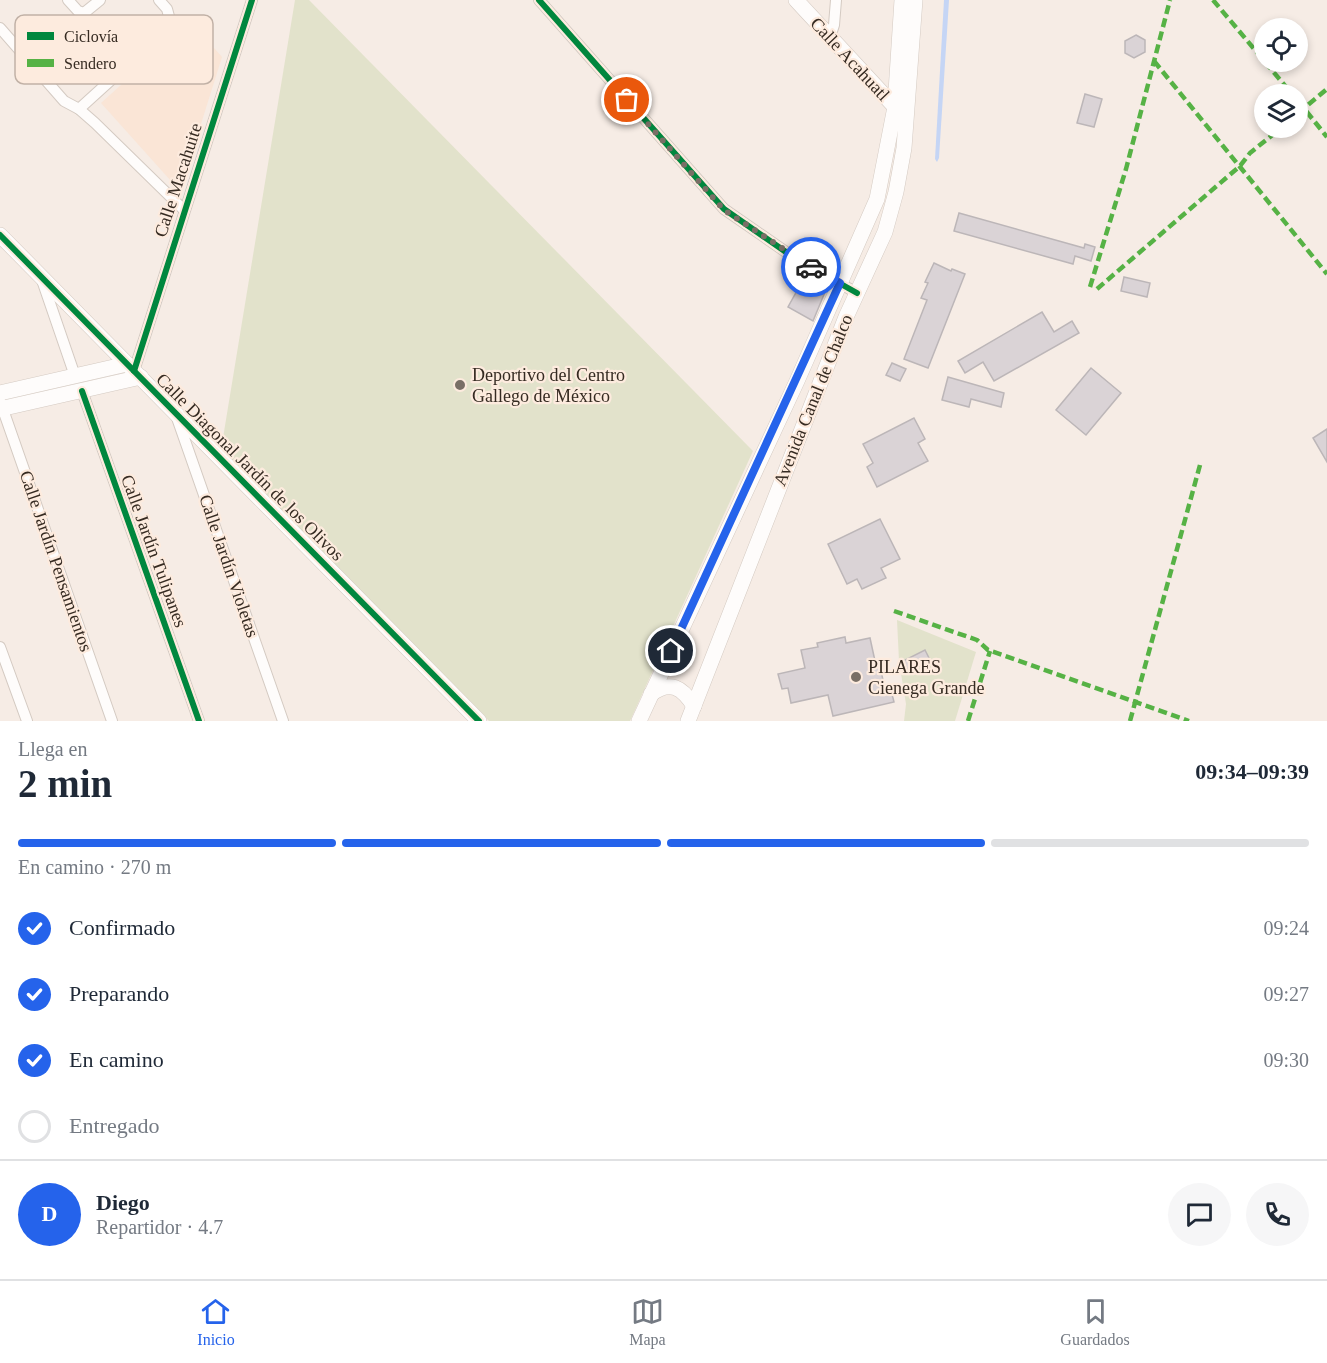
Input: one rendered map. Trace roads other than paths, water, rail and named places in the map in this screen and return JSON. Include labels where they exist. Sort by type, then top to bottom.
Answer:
[{"type":"main road","name":"Calle Acahuatl","points":[[796,0],[902,108]]},
{"type":"main road","name":"Avenida Canal de Chalco","points":[[639,721],[762,458],[877,199],[902,108],[902,0]]},
{"type":"main road","name":"Avenida Canal de Chalco","points":[[688,721],[846,316],[885,232],[896,192],[902,108],[915,0]]},
{"type":"main road","name":"Calle Diagonal Jardín de los Olivos","points":[[0,235],[479,721]]},
{"type":"main road","points":[[0,393],[75,376],[134,371]]},
{"type":"main road","points":[[1,406],[82,391],[134,371]]},
{"type":"main road","points":[[651,694],[661,687],[674,687],[686,693],[694,706]]},
{"type":"street","points":[[68,0],[78,11],[84,12],[100,0]]},
{"type":"street","points":[[159,0],[167,9],[169,15]]},
{"type":"street","name":"Calle Macahuite","points":[[134,371],[252,0]]},
{"type":"street","points":[[538,0],[724,210],[796,259],[857,293]]},
{"type":"street","points":[[830,37],[836,0]]},
{"type":"street","points":[[0,28],[15,45]]},
{"type":"street","points":[[49,84],[64,101],[79,109],[184,210]]},
{"type":"street","points":[[79,109],[107,84]]},
{"type":"street","points":[[40,276],[75,376]]},
{"type":"street","name":"Calle Jardín Tulipanes","points":[[82,391],[199,721]]},
{"type":"street","name":"Calle Jardín Pensamientos","points":[[1,406],[112,721]]},
{"type":"street","name":"Calle Jardín Violetas","points":[[174,412],[283,721]]},
{"type":"street","points":[[0,647],[27,721]]},
{"type":"water","points":[[944,0],[949,0],[937,162],[935,159]]},
{"type":"place","name":"Deportivo del Centro Gallego de México","points":[[460,385]]},
{"type":"place","name":"PILARES Cienega Grande","points":[[856,677]]}]
